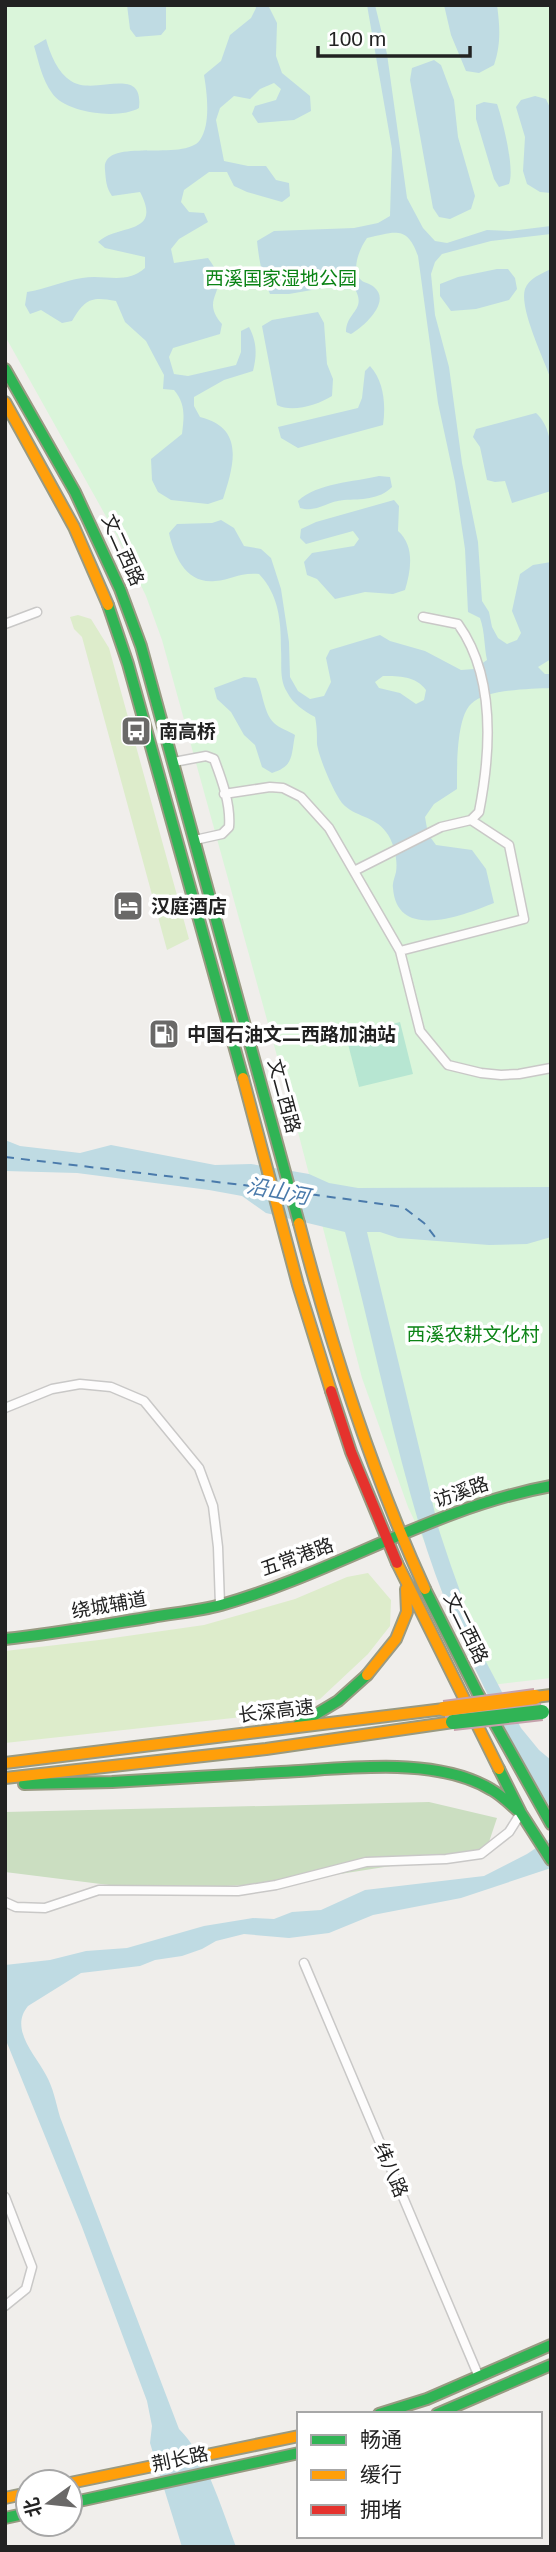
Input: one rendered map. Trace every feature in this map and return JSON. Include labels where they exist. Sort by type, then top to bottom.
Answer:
[{"type":"main road","name":"文二西路","points":[[5,369],[75,492],[120,589],[141,646],[316,1286],[352,1406],[401,1534],[451,1645],[551,1824]]},
{"type":"main road","name":"文二西路","points":[[5,402],[74,527],[105,596],[128,664],[298,1285],[334,1402],[386,1541],[521,1813],[551,1860]]},
{"type":"main road","name":"访溪路","points":[[386,1541],[449,1516],[524,1491],[551,1486]]},
{"type":"main road","name":"五常港路","points":[[220,1605],[349,1559],[386,1541]]},
{"type":"main road","points":[[293,1728],[338,1701],[367,1675],[396,1639],[407,1612],[406,1582]]},
{"type":"main road","name":"绕城辅道","points":[[5,1639],[54,1634],[220,1605]]},
{"type":"main road","name":"长深高速","points":[[5,1763],[551,1695]]},
{"type":"main road","name":"长深高速","points":[[5,1778],[266,1749],[546,1712]]},
{"type":"main road","points":[[5,1784],[112,1782],[392,1768],[457,1775],[490,1789],[521,1813]]},
{"type":"main road","points":[[385,2412],[427,2399],[551,2345]]},
{"type":"main road","points":[[442,2412],[551,2365]]},
{"type":"main road","name":"荆长路","points":[[84,2480],[297,2436]]},
{"type":"main road","name":"荆长路","points":[[84,2500],[297,2453]]},
{"type":"street","points":[[5,624],[37,612]]},
{"type":"street","points":[[354,871],[441,827],[471,820],[479,812],[489,729],[475,652],[458,624],[423,617]]},
{"type":"street","points":[[174,762],[205,756],[214,760],[225,794],[230,817],[229,827],[222,834],[195,840]]},
{"type":"street","points":[[225,794],[270,787],[292,791],[301,797],[329,828],[400,951],[420,1031],[448,1065],[501,1075],[551,1068]]},
{"type":"street","points":[[400,951],[524,919],[509,845],[471,820]]},
{"type":"street","points":[[5,1408],[52,1389],[80,1384],[111,1387],[144,1401],[199,1468],[213,1506],[220,1605]]},
{"type":"street","points":[[5,1902],[16,1907],[45,1908],[99,1890],[238,1891],[276,1885],[366,1862],[446,1859],[481,1854],[509,1832],[521,1813]]},
{"type":"street","name":"纬八路","points":[[304,1963],[479,2377]]},
{"type":"street","points":[[5,2197],[32,2267],[26,2290],[5,2306]]},
{"type":"green space","name":"西溪国家湿地公园","points":[[5,5],[551,5],[551,1678],[492,1685],[408,1507],[362,1378],[298,1132],[162,640],[146,596],[117,536],[5,336]]},
{"type":"green space","points":[[78,615],[91,619],[109,648],[189,939],[167,950],[82,637],[74,629],[70,617]]},
{"type":"green space","points":[[400,1022],[413,1074],[359,1087],[346,1036]]},
{"type":"green space","points":[[368,1573],[391,1600],[390,1626],[368,1654],[320,1699],[278,1713],[5,1743],[5,1651],[204,1625],[295,1599],[347,1577]]},
{"type":"green space","points":[[429,1802],[497,1818],[486,1851],[283,1883],[149,1890],[5,1872],[5,1812]]},
{"type":"water","points":[[127,5],[166,5],[166,29],[161,35],[136,37],[130,29]]},
{"type":"water","points":[[255,5],[268,5],[277,23],[276,56],[282,73],[310,96],[311,111],[294,120],[258,123],[252,114],[255,106],[276,100],[281,89],[274,83],[260,89],[250,99],[234,96],[220,108],[216,120],[224,161],[248,166],[266,166],[276,180],[289,183],[290,196],[282,202],[234,186],[227,172],[209,172],[184,190],[181,202],[189,212],[204,213],[208,222],[179,239],[171,249],[174,263],[208,258],[218,279],[213,306],[222,324],[220,334],[173,348],[169,357],[174,374],[188,376],[236,365],[241,352],[241,331],[249,327],[256,354],[253,371],[224,380],[194,397],[194,406],[200,417],[214,422],[230,439],[232,461],[223,499],[208,504],[171,500],[158,492],[152,480],[151,459],[182,434],[183,411],[181,400],[174,390],[163,389],[164,375],[146,341],[125,322],[116,301],[90,301],[72,321],[62,323],[41,310],[30,314],[25,305],[27,292],[82,278],[123,278],[145,268],[145,257],[105,248],[98,242],[106,236],[135,226],[146,216],[146,206],[140,192],[112,196],[106,181],[107,160],[116,154],[129,151],[178,149],[191,146],[200,140],[207,117],[204,75],[221,61],[230,35],[251,18]]},
{"type":"water","points":[[367,5],[375,5],[387,54],[407,198],[423,228],[435,241],[447,243],[487,230],[510,231],[551,226],[551,234],[491,241],[442,254],[435,262],[431,274],[435,315],[449,367],[462,463],[478,542],[482,601],[498,638],[507,644],[517,640],[521,633],[512,611],[520,574],[533,565],[551,562],[551,659],[538,667],[545,674],[551,674],[551,688],[487,695],[471,704],[462,720],[460,732],[457,789],[434,804],[425,817],[428,834],[436,845],[472,850],[486,869],[494,903],[450,918],[434,920],[419,920],[406,915],[397,905],[393,886],[396,857],[389,836],[376,823],[347,808],[335,791],[318,750],[315,717],[296,704],[284,687],[279,619],[275,600],[266,582],[259,574],[215,581],[196,578],[178,559],[169,533],[177,524],[212,523],[221,520],[234,528],[244,546],[261,549],[271,558],[281,589],[289,642],[290,677],[298,691],[310,699],[324,696],[331,682],[326,658],[330,650],[380,635],[390,641],[425,651],[461,670],[474,669],[487,660],[480,618],[468,612],[465,549],[455,482],[438,403],[418,256],[414,246],[399,233],[367,238],[359,252],[357,274],[379,293],[380,300],[374,314],[351,334],[346,332],[347,325],[359,300],[353,286],[346,284],[289,294],[270,294],[260,262],[257,241],[274,231],[354,228],[378,223],[390,216],[392,149]],"holes":[[[383,676],[407,678],[417,682],[426,690],[424,700],[416,704],[400,693],[379,688],[375,682]]]},
{"type":"water","points":[[444,5],[497,5],[499,35],[494,65],[479,73],[466,71],[451,35]]},
{"type":"water","points":[[46,39],[55,63],[71,81],[81,85],[126,84],[134,87],[139,108],[119,114],[93,113],[59,100],[46,82],[34,46]]},
{"type":"water","points":[[434,60],[441,65],[454,100],[458,137],[475,196],[471,209],[450,219],[439,217],[433,208],[410,80],[412,68]]},
{"type":"water","points":[[535,96],[546,99],[551,110],[551,193],[540,192],[527,184],[523,171],[525,137],[516,107],[521,100]]},
{"type":"water","points":[[484,102],[497,104],[508,145],[509,184],[499,187],[494,179],[476,119],[476,105]]},
{"type":"water","points":[[508,269],[515,278],[517,289],[509,300],[476,309],[451,311],[440,296],[440,284],[458,277]]},
{"type":"water","points":[[551,269],[550,377],[528,320],[524,297],[529,282]]},
{"type":"water","points":[[318,312],[324,323],[327,364],[333,379],[332,396],[305,407],[277,405],[262,326],[272,320]]},
{"type":"water","points":[[370,366],[383,394],[383,425],[298,448],[281,438],[278,427],[358,408],[365,371]]},
{"type":"water","points":[[536,413],[550,439],[551,491],[512,503],[505,481],[487,480],[480,447],[473,437],[476,429]]},
{"type":"water","points":[[379,476],[390,477],[392,487],[381,494],[370,498],[338,501],[312,509],[300,508],[298,501],[315,490]]},
{"type":"water","points":[[394,500],[399,506],[398,531],[407,544],[410,559],[405,590],[393,594],[365,592],[335,599],[317,579],[307,575],[304,562],[312,553],[354,546],[359,539],[353,531],[306,544],[300,538],[301,529],[316,522]]},
{"type":"water","points":[[244,677],[256,678],[270,718],[276,725],[295,735],[288,763],[272,773],[262,767],[255,745],[244,735],[231,712],[217,699],[214,688]]},
{"type":"water","name":"沿山河","points":[[5,1140],[20,1146],[80,1153],[111,1145],[215,1165],[251,1164],[309,1174],[329,1183],[358,1188],[551,1187],[551,1237],[527,1244],[489,1245],[398,1238],[380,1232],[367,1232],[439,1530],[484,1658],[521,1728],[551,1760],[551,1809],[482,1683],[439,1584],[404,1471],[345,1232],[266,1213],[242,1196],[209,1190],[77,1173],[5,1171]]},
{"type":"water","points":[[551,1838],[551,1868],[461,1898],[373,1915],[329,1933],[289,1938],[244,1934],[216,1941],[182,1956],[155,1960],[140,1966],[81,1973],[28,2006],[23,2015],[22,2032],[51,2085],[60,2117],[179,2429],[189,2440],[205,2469],[236,2547],[182,2547],[150,2443],[152,2426],[147,2401],[82,2227],[5,2038],[5,1965],[50,1960],[86,1951],[127,1948],[204,1926],[253,1918],[274,1919],[292,1912],[321,1910],[365,1890],[484,1876]]},
{"type":"ferry route","points":[[5,1157],[268,1188]]},
{"type":"ferry route","points":[[295,1192],[403,1207],[424,1223],[439,1242]]},
{"type":"traffic: fast","points":[[5,369],[75,492],[120,589],[141,646],[299,1223]]},
{"type":"traffic: fast","points":[[108,605],[128,664],[243,1078]]},
{"type":"traffic: fast","points":[[5,1639],[221,1605],[304,1576],[466,1509],[551,1486]]},
{"type":"traffic: fast","points":[[425,1589],[477,1692],[551,1824]]},
{"type":"traffic: fast","points":[[298,1725],[338,1701],[367,1675]]},
{"type":"traffic: fast","points":[[453,1722],[542,1712]]},
{"type":"traffic: fast","points":[[281,1772],[361,1767],[417,1768],[444,1772],[469,1779],[492,1790],[517,1810]]},
{"type":"traffic: fast","points":[[499,1769],[521,1813],[551,1860]]},
{"type":"traffic: fast","points":[[24,1784],[112,1782],[281,1772]]},
{"type":"traffic: fast","points":[[385,2412],[427,2399],[551,2345]]},
{"type":"traffic: fast","points":[[442,2412],[551,2365]]},
{"type":"traffic: fast","points":[[84,2500],[297,2453]]},
{"type":"traffic: fast","points":[[5,2518],[14,2516]]},
{"type":"traffic: slow","points":[[5,402],[74,527],[108,605]]},
{"type":"traffic: slow","points":[[243,1078],[298,1285],[331,1391]]},
{"type":"traffic: slow","points":[[299,1223],[354,1409],[387,1500],[425,1589]]},
{"type":"traffic: slow","points":[[397,1563],[499,1769]]},
{"type":"traffic: slow","points":[[367,1675],[396,1639],[407,1612],[406,1589]]},
{"type":"traffic: slow","points":[[535,1697],[551,1695]]},
{"type":"traffic: slow","points":[[444,1709],[535,1697]]},
{"type":"traffic: slow","points":[[5,1763],[444,1709]]},
{"type":"traffic: slow","points":[[5,1778],[266,1749],[453,1722]]},
{"type":"traffic: slow","points":[[84,2480],[297,2436]]},
{"type":"traffic: slow","points":[[5,2498],[14,2496]]},
{"type":"traffic: jam","points":[[331,1391],[351,1452],[397,1563]]},
{"type":"place","name":"南高桥","points":[[136,731]]},
{"type":"place","name":"汉庭酒店","points":[[128,906]]},
{"type":"place","name":"中国石油文二西路加油站","points":[[164,1034]]},
{"type":"park label","name":"西溪农耕文化村","points":[[473,1334]]}]
